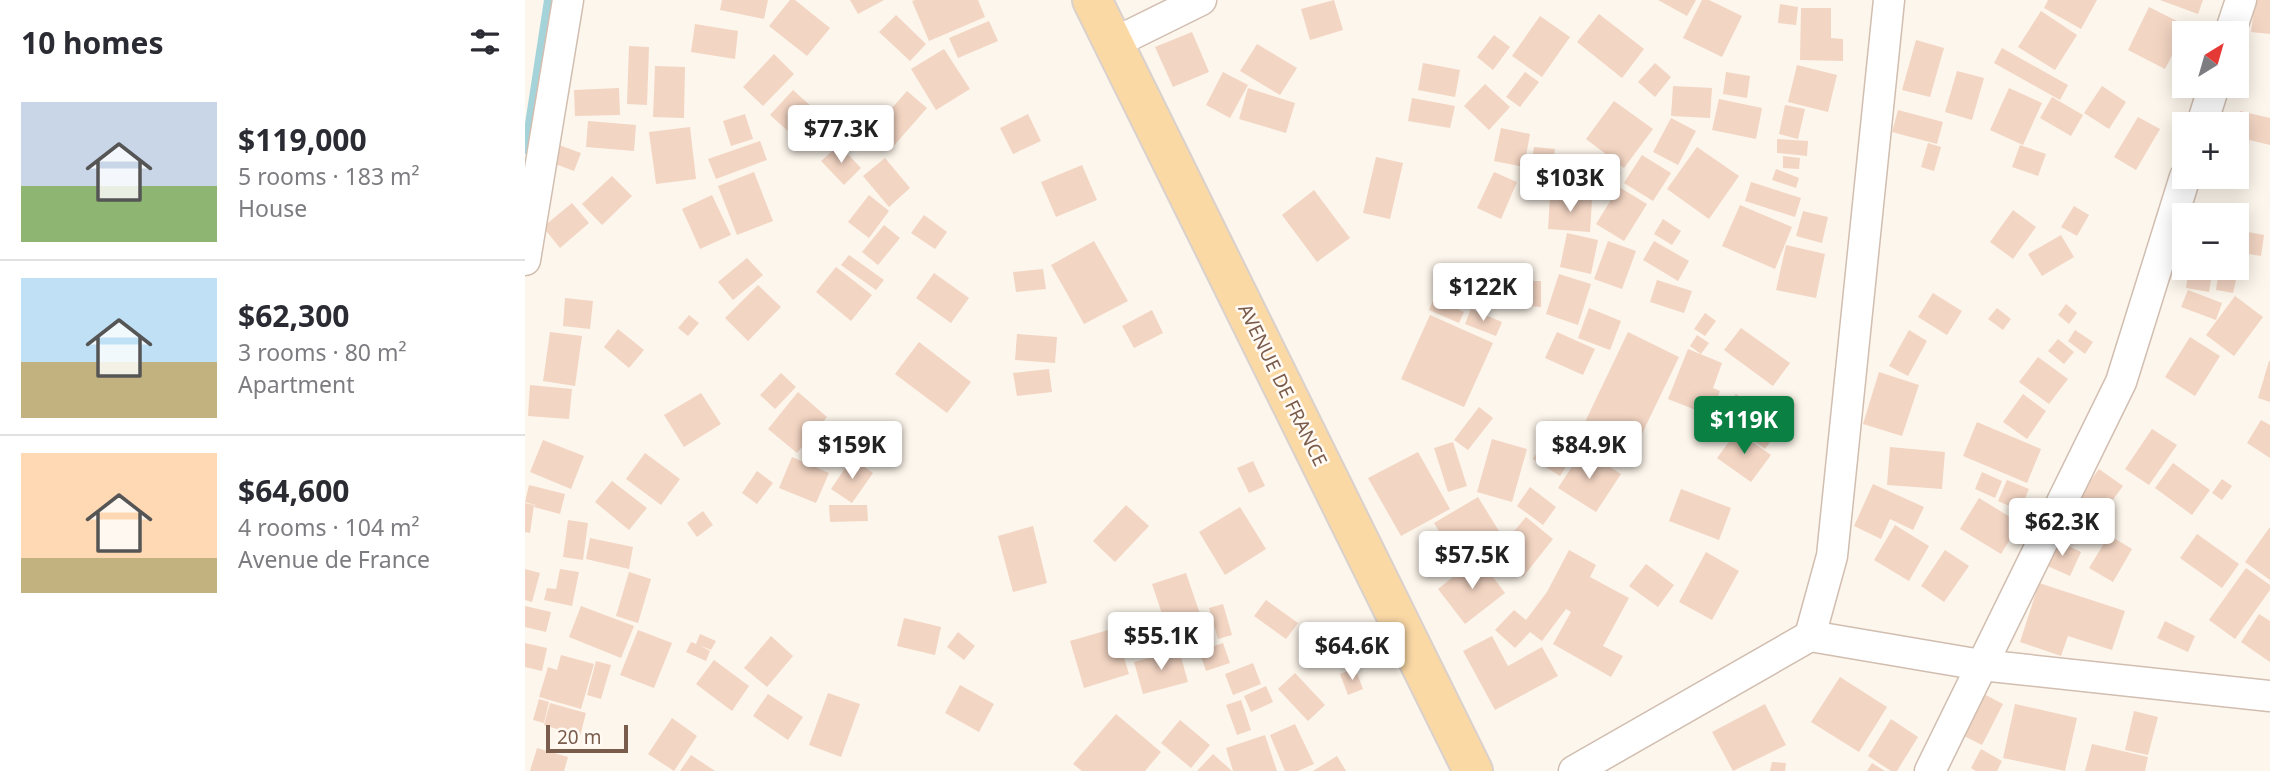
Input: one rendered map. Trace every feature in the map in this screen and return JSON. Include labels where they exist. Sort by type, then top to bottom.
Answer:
[{"type":"main road","name":"AVENUE DE FRANCE","points":[[1092,0],[1473,771]]},
{"type":"street","points":[[525,260],[568,0]]},
{"type":"street","points":[[1114,43],[1201,0]]},
{"type":"street","points":[[1810,636],[1832,556],[1889,0]]},
{"type":"street","points":[[2234,21],[2241,0]]},
{"type":"street","points":[[1930,771],[2121,382],[2181,189]]},
{"type":"street","points":[[1574,771],[1810,636],[1981,666],[2270,696]]},
{"type":"building","points":[[722,0],[768,0],[764,19],[720,10]]},
{"type":"building","points":[[790,0],[795,0],[830,28],[807,56],[769,26]]},
{"type":"building","points":[[850,0],[884,0],[858,14]]},
{"type":"building","points":[[978,0],[985,17],[929,41],[912,1]]},
{"type":"building","points":[[1334,0],[1343,30],[1310,40],[1301,9]]},
{"type":"building","points":[[1658,0],[1696,0],[1687,16]]},
{"type":"building","points":[[1702,0],[1709,0],[1742,16],[1722,57],[1683,38]]},
{"type":"building","points":[[2048,0],[2097,0],[2081,29],[2044,8]]},
{"type":"building","points":[[2160,0],[2203,0],[2198,14]]},
{"type":"building","points":[[2255,0],[2270,0],[2270,34],[2251,32]]},
{"type":"building","points":[[1780,4],[1798,7],[1796,25],[1778,23]]},
{"type":"building","points":[[2149,7],[2177,21],[2172,21],[2172,56],[2165,69],[2128,50]]},
{"type":"building","points":[[1801,8],[1831,8],[1831,38],[1843,39],[1843,61],[1800,60]]},
{"type":"building","points":[[2041,11],[2077,35],[2055,70],[2018,47]]},
{"type":"building","points":[[1599,14],[1644,49],[1622,78],[1577,42]]},
{"type":"building","points":[[896,15],[926,44],[910,61],[879,32]]},
{"type":"building","points":[[1540,16],[1570,37],[1542,77],[1512,56]]},
{"type":"building","points":[[989,21],[998,41],[958,58],[949,38]]},
{"type":"building","points":[[695,24],[738,31],[735,59],[691,52]]},
{"type":"building","points":[[1192,32],[1209,72],[1173,87],[1155,47]]},
{"type":"building","points":[[1494,35],[1510,47],[1493,70],[1477,57]]},
{"type":"building","points":[[1916,40],[1944,48],[1930,97],[1902,90]]},
{"type":"building","points":[[1257,44],[1297,68],[1280,95],[1240,71]]},
{"type":"building","points":[[629,46],[649,47],[647,105],[627,104]]},
{"type":"building","points":[[2002,48],[2068,85],[2060,100],[1994,63]]},
{"type":"building","points":[[944,49],[970,89],[936,110],[911,69]]},
{"type":"building","points":[[774,54],[794,74],[763,106],[743,87]]},
{"type":"building","points":[[1423,63],[1460,70],[1455,97],[1418,90]]},
{"type":"building","points":[[1655,63],[1671,77],[1655,97],[1638,82]]},
{"type":"building","points":[[1797,65],[1837,75],[1828,112],[1788,102]]},
{"type":"building","points":[[655,66],[685,67],[684,118],[653,117]]},
{"type":"building","points":[[1957,71],[1984,78],[1972,120],[1945,112]]},
{"type":"building","points":[[1223,72],[1248,85],[1230,118],[1206,105]]},
{"type":"building","points":[[1525,72],[1539,82],[1520,107],[1506,97]]},
{"type":"building","points":[[1726,72],[1750,76],[1747,98],[1723,94]]},
{"type":"building","points":[[1485,84],[1510,107],[1489,130],[1464,106]]},
{"type":"building","points":[[1673,86],[1712,88],[1710,118],[1671,116]]},
{"type":"building","points":[[2102,86],[2126,102],[2109,129],[2084,113]]},
{"type":"building","points":[[619,88],[620,115],[575,116],[574,90]]},
{"type":"building","points":[[1248,88],[1295,103],[1286,133],[1239,119]]},
{"type":"building","points":[[2009,88],[2042,103],[2023,145],[1990,130]]},
{"type":"building","points":[[793,90],[821,115],[798,140],[770,115]]},
{"type":"building","points":[[907,91],[927,108],[890,150],[860,123],[873,107],[884,117]]},
{"type":"building","points":[[2052,97],[2083,115],[2071,136],[2040,118]]},
{"type":"building","points":[[1412,98],[1455,106],[1450,128],[1408,121]]},
{"type":"building","points":[[1719,99],[1762,108],[1756,139],[1712,130]]},
{"type":"building","points":[[1614,101],[1653,129],[1624,168],[1586,139]]},
{"type":"building","points":[[1785,105],[1805,109],[1798,139],[1779,134]]},
{"type":"building","points":[[1898,110],[1943,122],[1937,144],[1892,132]]},
{"type":"building","points":[[2249,113],[2270,118],[2270,145],[2249,140]]},
{"type":"building","points":[[745,114],[753,139],[731,146],[723,121]]},
{"type":"building","points":[[1028,114],[1041,141],[1013,154],[1000,128]]},
{"type":"building","points":[[2138,117],[2160,129],[2136,170],[2114,157]]},
{"type":"building","points":[[1671,118],[1696,131],[1678,165],[1653,152]]},
{"type":"building","points":[[588,121],[636,125],[634,151],[586,147]]},
{"type":"building","points":[[690,127],[696,179],[656,184],[649,132]]},
{"type":"building","points":[[1501,128],[1530,134],[1524,167],[1494,161]]},
{"type":"building","points":[[1777,139],[1808,141],[1807,156],[1777,153]]},
{"type":"building","points":[[548,141],[581,153],[574,171],[542,159]]},
{"type":"building","points":[[760,141],[767,160],[716,179],[708,159]]},
{"type":"building","points":[[1928,143],[1941,147],[1934,171],[1921,167]]},
{"type":"building","points":[[839,145],[861,168],[844,185],[821,161]]},
{"type":"building","points":[[2020,145],[2046,154],[2038,176],[2012,167]]},
{"type":"building","points":[[1534,147],[1555,149],[1552,169],[1531,166]]},
{"type":"building","points":[[1697,147],[1739,176],[1709,219],[1667,189]]},
{"type":"building","points":[[1596,155],[1621,173],[1612,186],[1587,168]]},
{"type":"building","points":[[1642,155],[1671,173],[1653,201],[1624,183]]},
{"type":"building","points":[[1783,156],[1800,158],[1799,169],[1783,168]]},
{"type":"building","points":[[1376,157],[1403,163],[1390,219],[1363,213]]},
{"type":"building","points":[[885,158],[910,188],[889,207],[863,176]]},
{"type":"building","points":[[1082,165],[1097,200],[1056,217],[1041,182]]},
{"type":"building","points":[[1776,169],[1799,178],[1796,188],[1772,180]]},
{"type":"building","points":[[754,172],[773,221],[737,235],[718,186]]},
{"type":"building","points":[[1494,172],[1517,182],[1501,219],[1477,208]]},
{"type":"building","points":[[612,176],[632,196],[602,225],[582,204]]},
{"type":"building","points":[[1751,182],[1801,198],[1795,217],[1745,201]]},
{"type":"building","points":[[1619,187],[1647,204],[1624,241],[1596,224]]},
{"type":"building","points":[[1314,190],[1350,238],[1317,262],[1282,215]]},
{"type":"building","points":[[712,195],[731,235],[700,249],[682,209]]},
{"type":"building","points":[[869,195],[889,211],[869,238],[848,222]]},
{"type":"building","points":[[1550,197],[1592,200],[1590,232],[1548,229]]},
{"type":"building","points":[[572,203],[589,223],[560,248],[543,227]]},
{"type":"building","points":[[1740,205],[1792,227],[1775,269],[1722,246]]},
{"type":"building","points":[[2074,206],[2089,215],[2077,236],[2061,227]]},
{"type":"building","points":[[2013,210],[2036,227],[2013,259],[1990,242]]},
{"type":"building","points":[[1803,211],[1828,217],[1822,243],[1796,236]]},
{"type":"building","points":[[924,215],[947,232],[935,249],[911,233]]},
{"type":"building","points":[[1663,219],[1681,231],[1672,245],[1654,234]]},
{"type":"building","points":[[884,225],[900,238],[878,265],[862,252]]},
{"type":"building","points":[[2249,232],[2264,235],[2261,256],[2249,254]]},
{"type":"building","points":[[1567,233],[1598,240],[1591,274],[1560,267]]},
{"type":"building","points":[[2061,235],[2074,257],[2042,276],[2028,254]]},
{"type":"building","points":[[1094,241],[1128,301],[1084,324],[1051,265]]},
{"type":"building","points":[[1608,241],[1636,251],[1622,289],[1594,279]]},
{"type":"building","points":[[1654,241],[1689,261],[1678,281],[1643,260]]},
{"type":"building","points":[[1786,245],[1825,254],[1816,298],[1776,290]]},
{"type":"building","points":[[849,255],[884,280],[876,290],[841,265]]},
{"type":"building","points":[[747,258],[763,275],[733,300],[718,282]]},
{"type":"building","points":[[1478,266],[1498,271],[1488,309],[1468,303]]},
{"type":"building","points":[[836,267],[872,295],[851,321],[816,292]]},
{"type":"building","points":[[1043,269],[1046,289],[1016,292],[1013,272]]},
{"type":"building","points":[[934,273],[969,298],[951,323],[916,298]]},
{"type":"building","points":[[1559,274],[1591,284],[1578,325],[1546,314]]},
{"type":"building","points":[[1657,280],[1692,291],[1684,313],[1650,302]]},
{"type":"building","points":[[2187,280],[2211,280],[2209,292],[2186,288]]},
{"type":"building","points":[[2217,280],[2236,280],[2233,293],[2216,290]]},
{"type":"building","points":[[1528,281],[1541,281],[1541,307],[1528,306]]},
{"type":"building","points":[[758,285],[781,307],[748,341],[725,318]]},
{"type":"building","points":[[2188,290],[2222,303],[2216,320],[2181,307]]},
{"type":"building","points":[[1933,293],[1962,311],[1947,335],[1918,317]]},
{"type":"building","points":[[2235,296],[2263,317],[2234,356],[2206,335]]},
{"type":"building","points":[[565,298],[593,301],[590,329],[563,326]]},
{"type":"building","points":[[1434,298],[1464,312],[1459,323],[1429,310]]},
{"type":"building","points":[[2066,304],[2077,313],[2069,324],[2058,315]]},
{"type":"building","points":[[1589,308],[1621,321],[1610,350],[1578,338]]},
{"type":"building","points":[[1997,308],[2011,319],[2003,330],[1988,319]]},
{"type":"building","points":[[1471,309],[1502,322],[1496,336],[1465,324]]},
{"type":"building","points":[[1152,310],[1163,333],[1134,348],[1122,326]]},
{"type":"building","points":[[1705,313],[1716,321],[1705,336],[1694,329]]},
{"type":"building","points":[[689,315],[699,323],[688,336],[678,328]]},
{"type":"building","points":[[1430,315],[1493,343],[1464,407],[1401,379]]},
{"type":"building","points":[[1741,328],[1790,363],[1773,386],[1724,350]]},
{"type":"building","points":[[618,329],[644,350],[629,368],[604,347]]},
{"type":"building","points":[[1909,330],[1927,341],[1908,376],[1889,366]]},
{"type":"building","points":[[2075,330],[2093,342],[2085,354],[2068,341]]},
{"type":"building","points":[[550,332],[582,336],[575,386],[543,381]]},
{"type":"building","points":[[1557,332],[1595,349],[1583,375],[1545,358]]},
{"type":"building","points":[[1628,332],[1679,357],[1636,446],[1585,422]]},
{"type":"building","points":[[1017,334],[1057,337],[1055,363],[1015,360]]},
{"type":"building","points":[[1697,335],[1709,343],[1701,354],[1690,346]]},
{"type":"building","points":[[2190,337],[2220,356],[2195,396],[2165,377]]},
{"type":"building","points":[[2058,339],[2074,352],[2064,364],[2048,351]]},
{"type":"building","points":[[919,342],[971,382],[947,413],[895,374]]},
{"type":"building","points":[[1688,349],[1722,363],[1713,388],[1720,391],[1711,416],[1668,399]]},
{"type":"building","points":[[2038,357],[2068,379],[2049,404],[2019,382]]},
{"type":"building","points":[[2270,361],[2270,402],[2258,398]]},
{"type":"building","points":[[1049,369],[1052,392],[1017,396],[1013,373]]},
{"type":"building","points":[[1879,372],[1919,385],[1902,436],[1863,424]]},
{"type":"building","points":[[781,373],[796,387],[775,409],[760,395]]},
{"type":"building","points":[[530,385],[572,389],[569,419],[528,416]]},
{"type":"building","points":[[798,392],[827,417],[797,453],[768,429]]},
{"type":"building","points":[[701,393],[721,424],[684,447],[664,415]]},
{"type":"building","points":[[1736,394],[1781,427],[1765,449],[1720,416]]},
{"type":"building","points":[[2023,394],[2046,411],[2027,439],[2003,422]]},
{"type":"building","points":[[1775,398],[1795,404],[1791,423],[1770,418]]},
{"type":"building","points":[[1479,407],[1493,418],[1468,450],[1454,440]]},
{"type":"building","points":[[2261,420],[2270,425],[2270,458],[2247,443]]},
{"type":"building","points":[[1977,422],[2041,449],[2027,483],[1963,456]]},
{"type":"building","points":[[2152,429],[2177,445],[2149,485],[2125,469]]},
{"type":"building","points":[[1551,430],[1578,447],[1560,476],[1533,459]]},
{"type":"building","points":[[1737,431],[1771,455],[1751,482],[1717,458]]},
{"type":"building","points":[[868,436],[890,437],[888,457],[867,455]]},
{"type":"building","points":[[1492,439],[1527,449],[1512,502],[1477,492]]},
{"type":"building","points":[[543,440],[584,456],[571,489],[530,472]]},
{"type":"building","points":[[1453,442],[1467,486],[1448,492],[1434,448]]},
{"type":"building","points":[[1890,447],[1945,452],[1942,489],[1887,485]]},
{"type":"building","points":[[1583,450],[1621,474],[1596,512],[1558,488]]},
{"type":"building","points":[[1418,452],[1450,509],[1401,536],[1368,478]]},
{"type":"building","points":[[645,453],[680,479],[661,505],[626,479]]},
{"type":"building","points":[[792,457],[829,473],[816,503],[779,488]]},
{"type":"building","points":[[852,458],[873,473],[852,503],[831,489]]},
{"type":"building","points":[[1253,461],[1265,486],[1249,493],[1237,468]]},
{"type":"building","points":[[2173,463],[2210,490],[2192,515],[2155,488]]},
{"type":"building","points":[[2099,469],[2123,486],[2098,520],[2074,503]]},
{"type":"building","points":[[757,471],[773,483],[757,504],[742,493]]},
{"type":"building","points":[[1982,472],[2002,481],[1995,498],[1975,489]]},
{"type":"building","points":[[2222,479],[2232,486],[2222,500],[2212,493]]},
{"type":"building","points":[[2007,480],[2029,489],[2020,511],[1998,501]]},
{"type":"building","points":[[612,481],[647,508],[629,530],[595,502]]},
{"type":"building","points":[[1873,484],[1924,507],[1913,530],[1890,519],[1881,539],[1854,526]]},
{"type":"building","points":[[529,485],[565,494],[560,514],[525,502]]},
{"type":"building","points":[[1530,487],[1556,507],[1543,525],[1517,506]]},
{"type":"building","points":[[1681,489],[1731,508],[1719,540],[1669,521]]},
{"type":"building","points":[[1478,497],[1502,536],[1457,562],[1434,523]]},
{"type":"building","points":[[1979,498],[2020,523],[2001,554],[1960,529]]},
{"type":"building","points":[[525,503],[534,505],[530,533],[525,532]]},
{"type":"building","points":[[829,505],[867,505],[868,521],[830,522]]},
{"type":"building","points":[[1126,505],[1149,526],[1115,562],[1093,541]]},
{"type":"building","points":[[1240,507],[1266,549],[1225,575],[1199,532]]},
{"type":"building","points":[[703,511],[713,525],[697,537],[687,523]]},
{"type":"building","points":[[1526,517],[1553,539],[1523,577],[1495,554]]},
{"type":"building","points":[[568,520],[588,523],[583,560],[563,557]]},
{"type":"building","points":[[1895,525],[1929,546],[1909,581],[1874,560]]},
{"type":"building","points":[[1033,526],[1047,583],[1013,592],[998,536]]},
{"type":"building","points":[[2270,527],[2270,580],[2245,562]]},
{"type":"building","points":[[2197,534],[2239,564],[2222,588],[2180,558]]},
{"type":"building","points":[[2109,535],[2132,549],[2113,582],[2089,568]]},
{"type":"building","points":[[590,538],[633,547],[629,569],[586,559]]},
{"type":"building","points":[[2054,539],[2081,552],[2070,576],[2043,564]]},
{"type":"building","points":[[1569,550],[1596,565],[1590,577],[1629,598],[1603,646],[1623,656],[1611,677],[1553,644],[1571,612],[1566,609],[1542,641],[1530,632],[1515,648],[1495,630],[1514,610],[1526,620],[1547,592]]},
{"type":"building","points":[[1945,550],[1969,566],[1944,602],[1921,586]]},
{"type":"building","points":[[1706,552],[1739,571],[1712,620],[1679,602]]},
{"type":"building","points":[[1478,557],[1505,593],[1465,624],[1438,589]]},
{"type":"building","points":[[1646,564],[1674,585],[1658,607],[1629,586]]},
{"type":"building","points":[[2246,568],[2270,585],[2270,590],[2235,639],[2209,620]]},
{"type":"building","points":[[525,569],[540,573],[532,602],[525,600]]},
{"type":"building","points":[[560,569],[579,572],[572,606],[544,600],[547,588],[556,589]]},
{"type":"building","points":[[629,572],[651,579],[638,623],[616,616]]},
{"type":"building","points":[[1186,573],[1200,614],[1166,626],[1152,584]]},
{"type":"building","points":[[2039,583],[2125,611],[2112,650],[2068,636],[2061,656],[2020,642]]},
{"type":"building","points":[[1266,600],[1298,623],[1286,639],[1254,616]]},
{"type":"building","points":[[1223,604],[1232,635],[1218,639],[1209,608]]},
{"type":"building","points":[[525,606],[551,612],[546,632],[525,627]]},
{"type":"building","points":[[581,606],[634,626],[621,658],[569,637]]},
{"type":"building","points":[[2259,614],[2270,621],[2270,662],[2241,642]]},
{"type":"building","points":[[904,618],[941,627],[935,655],[897,646]]},
{"type":"building","points":[[2165,621],[2195,636],[2188,652],[2157,638]]},
{"type":"building","points":[[1115,628],[1129,674],[1084,688],[1070,641]]},
{"type":"building","points":[[638,630],[672,643],[654,688],[620,675]]},
{"type":"building","points":[[958,632],[975,646],[964,660],[947,647]]},
{"type":"building","points":[[700,634],[716,641],[711,650],[699,645],[710,651],[706,661],[686,652],[691,642],[696,644]]},
{"type":"building","points":[[771,636],[793,656],[767,687],[744,668]]},
{"type":"building","points":[[1492,636],[1508,666],[1542,647],[1558,676],[1495,710],[1463,651]]},
{"type":"building","points":[[525,643],[547,648],[542,671],[525,667]]},
{"type":"building","points":[[1223,643],[1230,663],[1206,671],[1199,651]]},
{"type":"building","points":[[1179,650],[1188,682],[1143,694],[1134,662]]},
{"type":"building","points":[[561,655],[594,664],[581,709],[539,697],[548,667],[557,670]]},
{"type":"building","points":[[714,660],[749,686],[732,711],[696,684]]},
{"type":"building","points":[[596,661],[611,665],[601,699],[587,695]]},
{"type":"building","points":[[1253,663],[1261,684],[1233,695],[1225,674]]},
{"type":"building","points":[[1355,668],[1363,689],[1348,695],[1340,674]]},
{"type":"building","points":[[1295,673],[1325,705],[1308,721],[1278,689]]},
{"type":"building","points":[[1840,677],[1887,707],[1859,752],[1811,722]]},
{"type":"building","points":[[960,685],[994,704],[979,732],[945,713]]},
{"type":"building","points":[[1266,686],[1273,702],[1251,712],[1244,696]]},
{"type":"building","points":[[828,693],[860,704],[841,757],[809,745]]},
{"type":"building","points":[[1982,693],[2003,704],[1982,745],[1960,734]]},
{"type":"building","points":[[768,694],[803,717],[788,740],[753,716]]},
{"type":"building","points":[[539,699],[549,702],[544,723],[533,720]]},
{"type":"building","points":[[1241,700],[1251,730],[1237,735],[1226,705]]},
{"type":"building","points":[[550,703],[586,713],[580,736],[544,725]]},
{"type":"building","points":[[1765,704],[1786,745],[1733,771],[1712,732]]},
{"type":"building","points":[[2015,704],[2077,718],[2065,771],[2003,758]]},
{"type":"building","points":[[2134,711],[2158,717],[2148,755],[2125,750]]},
{"type":"building","points":[[1116,714],[1161,752],[1145,771],[1082,771],[1073,764]]},
{"type":"building","points":[[672,718],[697,736],[674,771],[648,754]]},
{"type":"building","points":[[1891,719],[1918,737],[1897,771],[1891,771],[1868,756]]},
{"type":"building","points":[[1180,720],[1210,745],[1191,768],[1161,743]]},
{"type":"building","points":[[1295,724],[1314,764],[1298,771],[1285,771],[1270,735]]},
{"type":"building","points":[[1265,735],[1277,771],[1233,771],[1226,748]]},
{"type":"building","points":[[2092,744],[2148,757],[2145,771],[2085,771]]},
{"type":"building","points":[[537,748],[568,757],[564,771],[530,771]]},
{"type":"building","points":[[1981,749],[2002,761],[1997,771],[1976,771],[1971,768]]},
{"type":"building","points":[[1213,754],[1232,771],[1197,771]]},
{"type":"building","points":[[691,755],[715,771],[680,771]]},
{"type":"building","points":[[1337,756],[1346,771],[1313,771]]},
{"type":"building","points":[[1772,762],[1786,763],[1785,771],[1770,771]]},
{"type":"building","points":[[1872,763],[1885,771],[1867,771]]},
{"type":"waterway","points":[[525,150],[548,0]]}]
